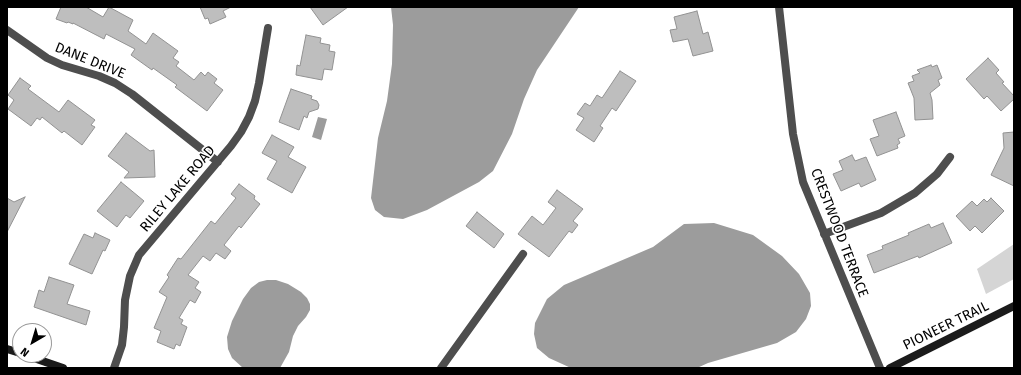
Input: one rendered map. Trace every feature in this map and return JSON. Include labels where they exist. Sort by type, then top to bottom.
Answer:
[{"type":"main road","name":"PIONEER TRAIL","points":[[890,368],[1014,306]]},
{"type":"main road","points":[[48,363],[63,368]]},
{"type":"street","name":"CRESTWOOD TERRACE","points":[[779,7],[793,134],[803,182],[880,368]]},
{"type":"street","name":"RILEY LAKE ROAD","points":[[114,368],[122,345],[125,300],[130,276],[139,255],[218,162],[241,132],[249,117],[259,83],[268,28]]},
{"type":"street","name":"DANE DRIVE","points":[[8,34],[47,58],[62,65],[99,76],[115,83],[132,94],[218,162]]},
{"type":"street","points":[[824,234],[881,213],[915,193],[937,174],[950,157]]},
{"type":"street","points":[[441,368],[523,254]]},
{"type":"shaded area","points":[[391,7],[579,7],[537,70],[524,99],[512,134],[493,171],[479,182],[427,210],[403,219],[384,217],[375,210],[371,198],[378,138],[387,101],[392,64],[393,25]]},
{"type":"shaded area","points":[[318,117],[327,119],[321,140],[312,137]]},
{"type":"shaded area","points":[[714,223],[753,235],[782,256],[799,274],[810,293],[811,306],[806,319],[796,332],[777,343],[708,363],[697,368],[571,368],[549,358],[537,348],[534,334],[535,323],[547,299],[564,285],[653,247],[684,224]]},
{"type":"shaded area","points":[[1014,244],[1014,279],[986,294],[977,269]]},
{"type":"shaded area","points":[[276,280],[288,284],[301,292],[310,304],[310,310],[298,326],[293,336],[289,352],[280,368],[243,368],[232,358],[228,349],[227,337],[232,321],[243,299],[251,288],[259,282]]},
{"type":"building","points":[[61,7],[86,7],[103,17],[109,7],[133,20],[128,31],[146,44],[153,33],[178,51],[173,58],[179,62],[176,66],[194,80],[201,72],[205,76],[208,72],[217,79],[214,83],[223,90],[207,111],[175,87],[177,85],[131,55],[135,49],[106,34],[104,39],[73,23],[67,23],[56,19]]},
{"type":"building","points":[[200,7],[231,7],[223,11],[226,17],[210,24],[208,18],[205,19]]},
{"type":"building","points":[[310,7],[348,7],[323,25]]},
{"type":"building","points":[[697,11],[703,34],[708,32],[713,51],[693,56],[688,39],[673,42],[670,30],[677,29],[674,17]]},
{"type":"building","points":[[306,35],[321,38],[320,43],[330,45],[329,51],[335,52],[332,70],[324,69],[322,80],[296,75],[297,65],[300,66]]},
{"type":"building","points":[[988,58],[999,70],[996,73],[1004,82],[1002,83],[1014,96],[1014,99],[1001,111],[987,96],[984,99],[966,79]]},
{"type":"building","points":[[931,65],[932,67],[937,65],[942,78],[938,80],[940,85],[930,93],[933,119],[915,120],[914,98],[908,83],[914,81],[912,76],[920,73],[917,70]]},
{"type":"building","points":[[620,71],[636,81],[616,111],[612,108],[600,126],[603,128],[594,142],[576,130],[584,118],[577,114],[585,103],[590,106],[597,95],[602,98]]},
{"type":"building","points":[[20,78],[31,86],[28,89],[59,112],[68,100],[95,120],[91,125],[95,127],[82,145],[64,131],[62,133],[42,117],[40,120],[37,118],[31,126],[8,109],[14,100],[8,95]]},
{"type":"building","points":[[291,89],[312,96],[311,99],[317,101],[319,105],[318,109],[309,112],[307,118],[304,116],[299,130],[279,122]]},
{"type":"building","points":[[896,112],[905,136],[898,139],[900,143],[897,145],[898,148],[877,156],[870,139],[879,136],[873,120]]},
{"type":"building","points":[[1014,132],[1014,186],[991,175],[1004,148],[1003,133]]},
{"type":"building","points":[[126,133],[150,151],[154,150],[155,177],[124,178],[129,172],[108,156]]},
{"type":"building","points":[[272,135],[294,147],[288,157],[306,167],[292,193],[267,179],[277,161],[262,153]]},
{"type":"building","points":[[852,155],[855,161],[866,157],[876,180],[861,187],[859,183],[841,191],[833,174],[843,170],[839,161]]},
{"type":"building","points":[[121,182],[144,201],[130,218],[126,215],[117,227],[97,211]]},
{"type":"building","points":[[239,184],[255,196],[254,199],[260,204],[241,228],[239,226],[224,245],[231,251],[225,259],[216,253],[210,261],[203,256],[188,275],[199,282],[195,288],[201,292],[195,303],[190,300],[179,318],[183,320],[181,324],[187,327],[180,346],[176,344],[174,349],[157,342],[161,331],[154,328],[167,297],[159,292],[169,277],[167,275],[178,258],[181,259],[211,221],[215,224],[236,198],[231,194]]},
{"type":"building","points":[[557,190],[583,209],[573,221],[578,225],[572,233],[569,231],[549,257],[518,234],[532,216],[543,225],[556,208],[548,202]]},
{"type":"building","points":[[25,197],[7,232],[7,198],[14,202]]},
{"type":"building","points":[[991,198],[1004,211],[982,233],[975,226],[970,231],[956,216],[972,201],[977,206],[984,199],[987,202]]},
{"type":"building","points":[[477,212],[504,234],[494,248],[466,226]]},
{"type":"building","points":[[943,223],[952,243],[919,258],[918,256],[874,273],[867,255],[883,249],[882,246],[909,235],[908,233],[929,224],[931,228]]},
{"type":"building","points":[[95,233],[110,240],[105,251],[103,250],[92,274],[69,264],[84,234],[93,238]]},
{"type":"building","points":[[49,277],[74,285],[67,304],[90,311],[86,325],[34,307],[39,290],[44,292]]}]
